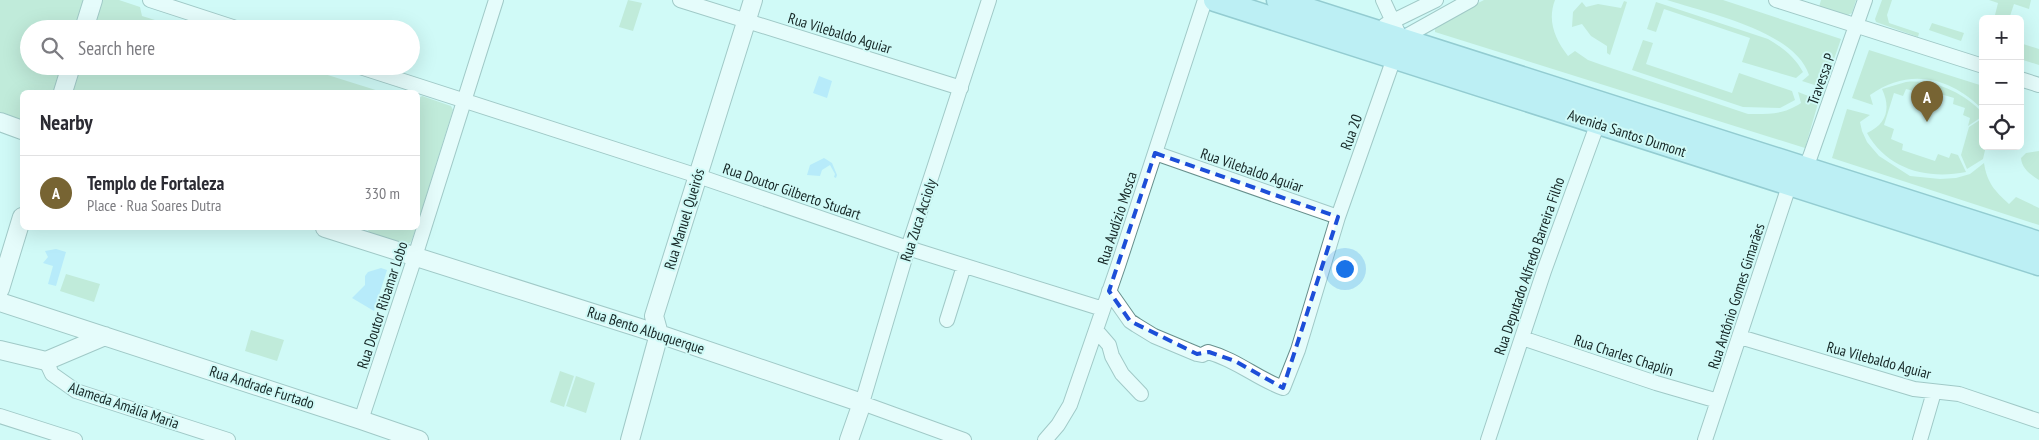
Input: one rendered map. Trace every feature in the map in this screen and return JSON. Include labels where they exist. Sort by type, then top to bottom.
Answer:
[{"type":"main road","name":"Avenida Santos Dumont","points":[[1215,0],[1391,37]]},
{"type":"main road","name":"Avenida Santos Dumont","points":[[1278,0],[1391,37],[1516,86],[1601,113],[1805,168],[2039,244]]},
{"type":"main road","name":"Avenida Santos Dumont","points":[[1601,113],[1789,186],[2039,264]]},
{"type":"street","points":[[87,20],[93,0]]},
{"type":"street","points":[[150,0],[211,20]]},
{"type":"street","name":"Rua Doutor Ribamar Lobo","points":[[361,420],[415,257],[496,0]]},
{"type":"street","name":"Rua Vilebaldo Aguiar","points":[[680,0],[961,88]]},
{"type":"street","name":"Rua Manuel Queirós","points":[[630,440],[659,334],[654,316],[753,0]]},
{"type":"street","name":"Rua Zuca Accioly","points":[[849,440],[862,403],[908,248],[989,0]]},
{"type":"street","name":"Rua Audízio Mosca","points":[[1045,440],[1058,425],[1070,405],[1205,0]]},
{"type":"street","points":[[1383,0],[1391,37]]},
{"type":"street","points":[[1391,37],[1436,0]]},
{"type":"street","points":[[1391,37],[1471,0]]},
{"type":"street","points":[[1776,0],[1979,65]]},
{"type":"street","name":"Travessa P","points":[[1805,168],[1865,0]]},
{"type":"street","name":"Rua 20","points":[[1109,291],[1130,320],[1152,334],[1197,354],[1202,355],[1208,352],[1235,361],[1272,384],[1284,388],[1300,343],[1391,37]]},
{"type":"street","points":[[64,90],[68,75]]},
{"type":"street","name":"Rua Doutor Gilberto Studart","points":[[385,75],[698,176],[908,248],[1103,309]]},
{"type":"street","points":[[2024,79],[2039,85]]},
{"type":"street","name":"Rua Deputado Alfredo Barreira Filho","points":[[1488,440],[1544,270],[1601,113]]},
{"type":"street","points":[[0,122],[20,129]]},
{"type":"street","name":"Rua Vilebaldo Aguiar","points":[[1155,153],[1338,217]]},
{"type":"street","name":"Rua Antônio Gomes Gimarães","points":[[1705,440],[1789,186],[1805,168]]},
{"type":"street","points":[[0,289],[20,224]]},
{"type":"street","name":"Rua Bento Albuquerque","points":[[331,230],[659,334],[964,440]]},
{"type":"street","points":[[947,320],[964,266]]},
{"type":"street","name":"Rua Andrade Furtado","points":[[0,302],[419,440]]},
{"type":"street","points":[[1096,330],[1108,345],[1122,374],[1141,394]]},
{"type":"street","points":[[0,350],[46,361],[105,336]]},
{"type":"street","name":"Rua Vilebaldo Aguiar","points":[[1740,337],[1905,387],[1959,394],[2039,421]]},
{"type":"street","name":"Rua Charles Chaplin","points":[[1522,338],[1656,383],[1718,401]]},
{"type":"street","name":"Alameda Amália Maria","points":[[46,361],[52,374],[60,382],[76,391],[228,440]]},
{"type":"street","points":[[1920,440],[1934,392]]},
{"type":"street","points":[[0,416],[74,440]]},
{"type":"highlighted area","points":[[1155,153],[1338,217],[1283,388],[1235,361],[1209,352],[1197,354],[1130,321],[1109,291]]},
{"type":"green space","points":[[0,0],[85,0],[79,20],[20,20],[20,75],[61,75],[56,90],[20,90],[20,121],[0,115]]},
{"type":"green space","points":[[103,0],[119,0],[140,7],[142,16],[155,20],[96,20]]},
{"type":"green space","points":[[628,0],[642,3],[633,31],[619,27]]},
{"type":"green space","points":[[1484,0],[1555,0],[1552,22],[1559,43],[1568,56],[1575,51],[1588,60],[1748,114],[1769,114],[1788,110],[1801,103],[1798,92],[1819,100],[1805,148],[1435,32],[1435,25]]},
{"type":"green space","points":[[1667,0],[1723,0],[1841,39],[1824,88],[1802,81],[1809,75],[1801,60],[1787,47],[1768,35],[1726,18]]},
{"type":"green space","points":[[1821,0],[1856,0],[1852,13],[1848,15],[1819,7]]},
{"type":"green space","points":[[1882,0],[1892,0],[1887,15],[1889,23],[1919,33],[1918,37],[1876,22],[1875,19]]},
{"type":"green space","points":[[1989,0],[2031,0],[2029,9],[2014,4],[2010,15],[1995,15],[1998,3]]},
{"type":"green space","points":[[1624,1],[1627,2],[1610,55],[1607,53],[1607,46],[1591,36],[1582,24],[1572,27],[1573,12],[1582,2],[1586,7],[1598,4],[1621,8]]},
{"type":"green space","points":[[1656,2],[1768,39],[1788,53],[1803,72],[1796,78],[1742,62],[1750,38],[1664,9],[1656,32],[1647,29]]},
{"type":"green space","points":[[1932,23],[1964,33],[1961,41],[1929,30]]},
{"type":"green space","points":[[1643,40],[1653,43],[1646,64],[1732,93],[1739,73],[1792,91],[1795,100],[1780,108],[1743,107],[1632,70]]},
{"type":"green space","points":[[2024,44],[2039,49],[2039,65],[2024,60]]},
{"type":"green space","points":[[1869,50],[1979,85],[1979,106],[1971,99],[1943,83],[1914,79],[1885,86],[1870,95],[1873,105],[1852,98]]},
{"type":"green space","points":[[78,75],[328,75],[376,90],[74,90]]},
{"type":"green space","points":[[1906,82],[1938,85],[1967,99],[1979,110],[1979,119],[1968,126],[1970,118],[1963,115],[1965,108],[1953,104],[1954,98],[1920,88],[1918,92],[1906,89],[1903,96],[1894,93],[1884,125],[1894,129],[1891,139],[1903,144],[1902,150],[1935,161],[1938,154],[1949,158],[1951,153],[1958,155],[1966,172],[1951,174],[1923,173],[1909,169],[1885,155],[1867,133],[1879,125],[1885,115],[1886,103],[1882,89]]},
{"type":"green space","points":[[422,96],[451,106],[453,110],[420,216],[420,98]]},
{"type":"green space","points":[[1847,109],[1870,115],[1860,122],[1867,142],[1879,156],[1910,176],[1940,179],[1956,178],[1970,174],[1984,163],[1992,186],[2009,204],[2016,197],[2039,208],[2039,225],[1832,158]]},
{"type":"green space","points":[[1979,121],[1979,150],[1985,150],[1983,159],[1967,169],[1961,155],[1969,127]]},
{"type":"green space","points":[[2039,151],[2039,180],[2025,168],[2021,158],[2026,153]]},
{"type":"green space","points":[[368,230],[415,230],[411,242],[406,245],[370,234]]},
{"type":"green space","points":[[66,274],[100,284],[94,302],[60,291]]},
{"type":"green space","points":[[251,330],[284,340],[277,361],[245,351]]},
{"type":"green space","points":[[560,371],[574,376],[564,407],[550,402]]},
{"type":"green space","points":[[576,376],[595,383],[586,413],[566,406]]},
{"type":"water","points":[[819,76],[832,81],[827,98],[813,93]]},
{"type":"water","points":[[824,158],[832,163],[837,175],[836,178],[830,165],[822,170],[820,176],[807,175],[810,165]]},
{"type":"water","points":[[56,249],[66,252],[56,286],[48,284],[53,266],[43,263],[48,257],[45,251]]},
{"type":"water","points":[[381,268],[387,270],[374,311],[352,298],[365,285],[365,276],[368,272]]},
{"type":"place","name":"Templo de Fortaleza","points":[[1927,122]]}]
